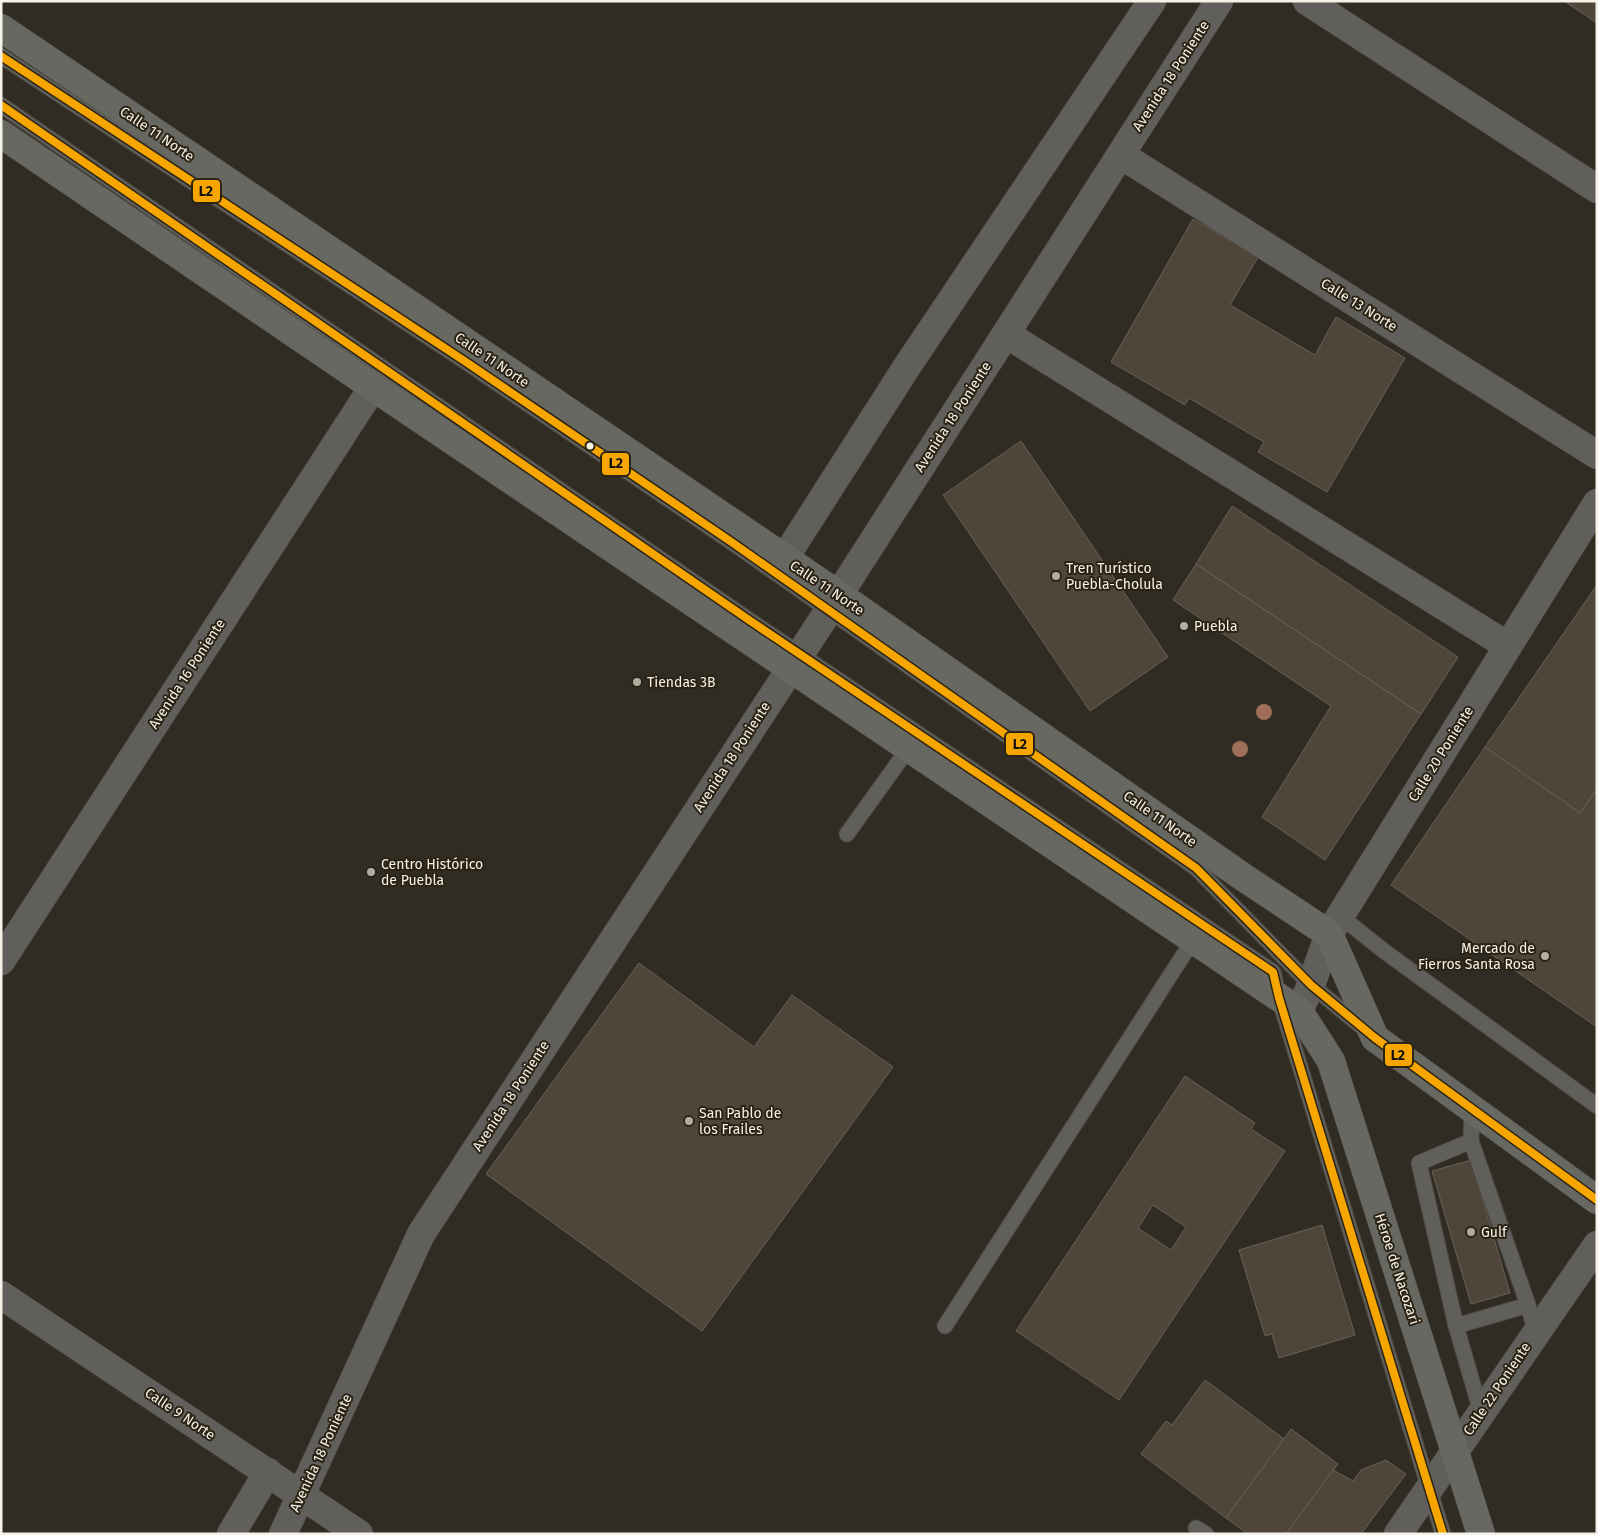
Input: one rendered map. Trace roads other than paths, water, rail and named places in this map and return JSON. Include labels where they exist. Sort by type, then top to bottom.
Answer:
[{"type":"main road","name":"Calle 11 Norte","points":[[1,28],[784,559],[834,603],[1243,877],[1334,925]]},
{"type":"main road","points":[[1,134],[373,387],[795,661],[908,749],[1289,1005]]},
{"type":"main road","points":[[1334,925],[1375,1038],[1597,1200]]},
{"type":"main road","name":"Héroe de Nacozari","points":[[1289,1005],[1331,1062],[1481,1534]]},
{"type":"street","points":[[784,559],[906,368],[1152,1]]},
{"type":"street","name":"Avenida 18 Poniente","points":[[283,1534],[421,1234],[834,603],[1220,1]]},
{"type":"street","points":[[1308,1],[1597,189]]},
{"type":"street","name":"Calle 13 Norte","points":[[1121,155],[1597,455]]},
{"type":"street","points":[[1006,334],[1508,646]]},
{"type":"street","name":"Avenida 16 Poniente","points":[[1,961],[373,387]]},
{"type":"street","name":"Calle 20 Poniente","points":[[1289,1005],[1311,985],[1334,925],[1597,504]]},
{"type":"street","name":"Calle 22 Poniente","points":[[1398,1534],[1597,1245]]},
{"type":"street","name":"Calle 9 Norte","points":[[1,1295],[359,1534]]},
{"type":"street","points":[[230,1534],[268,1472]]},
{"type":"lane","points":[[1,56],[834,603],[1196,868],[1311,985],[1375,1038]]},
{"type":"lane","points":[[1,105],[795,661],[1273,972],[1289,1005],[1442,1534]]},
{"type":"lane","points":[[847,834],[908,749]]},
{"type":"lane","points":[[1334,925],[1384,951],[1597,1106]]},
{"type":"lane","points":[[945,1326],[1192,940]]},
{"type":"lane","points":[[1472,1109],[1471,1141],[1536,1333]]},
{"type":"lane","points":[[1471,1141],[1419,1163],[1456,1326],[1481,1412]]},
{"type":"lane","points":[[1456,1326],[1528,1305]]},
{"type":"place","name":"Tren Turístico Puebla-Cholula","points":[[1056,576]]},
{"type":"place","name":"Puebla","points":[[1184,626]]},
{"type":"place","name":"Tiendas 3B","points":[[637,682]]},
{"type":"place","name":"Centro Histórico de Puebla","points":[[371,872]]},
{"type":"place","name":"Mercado de Fierros Santa Rosa","points":[[1545,956]]},
{"type":"place","name":"San Pablo de los Frailes","points":[[689,1121]]},
{"type":"place","name":"Gulf","points":[[1471,1232]]}]
